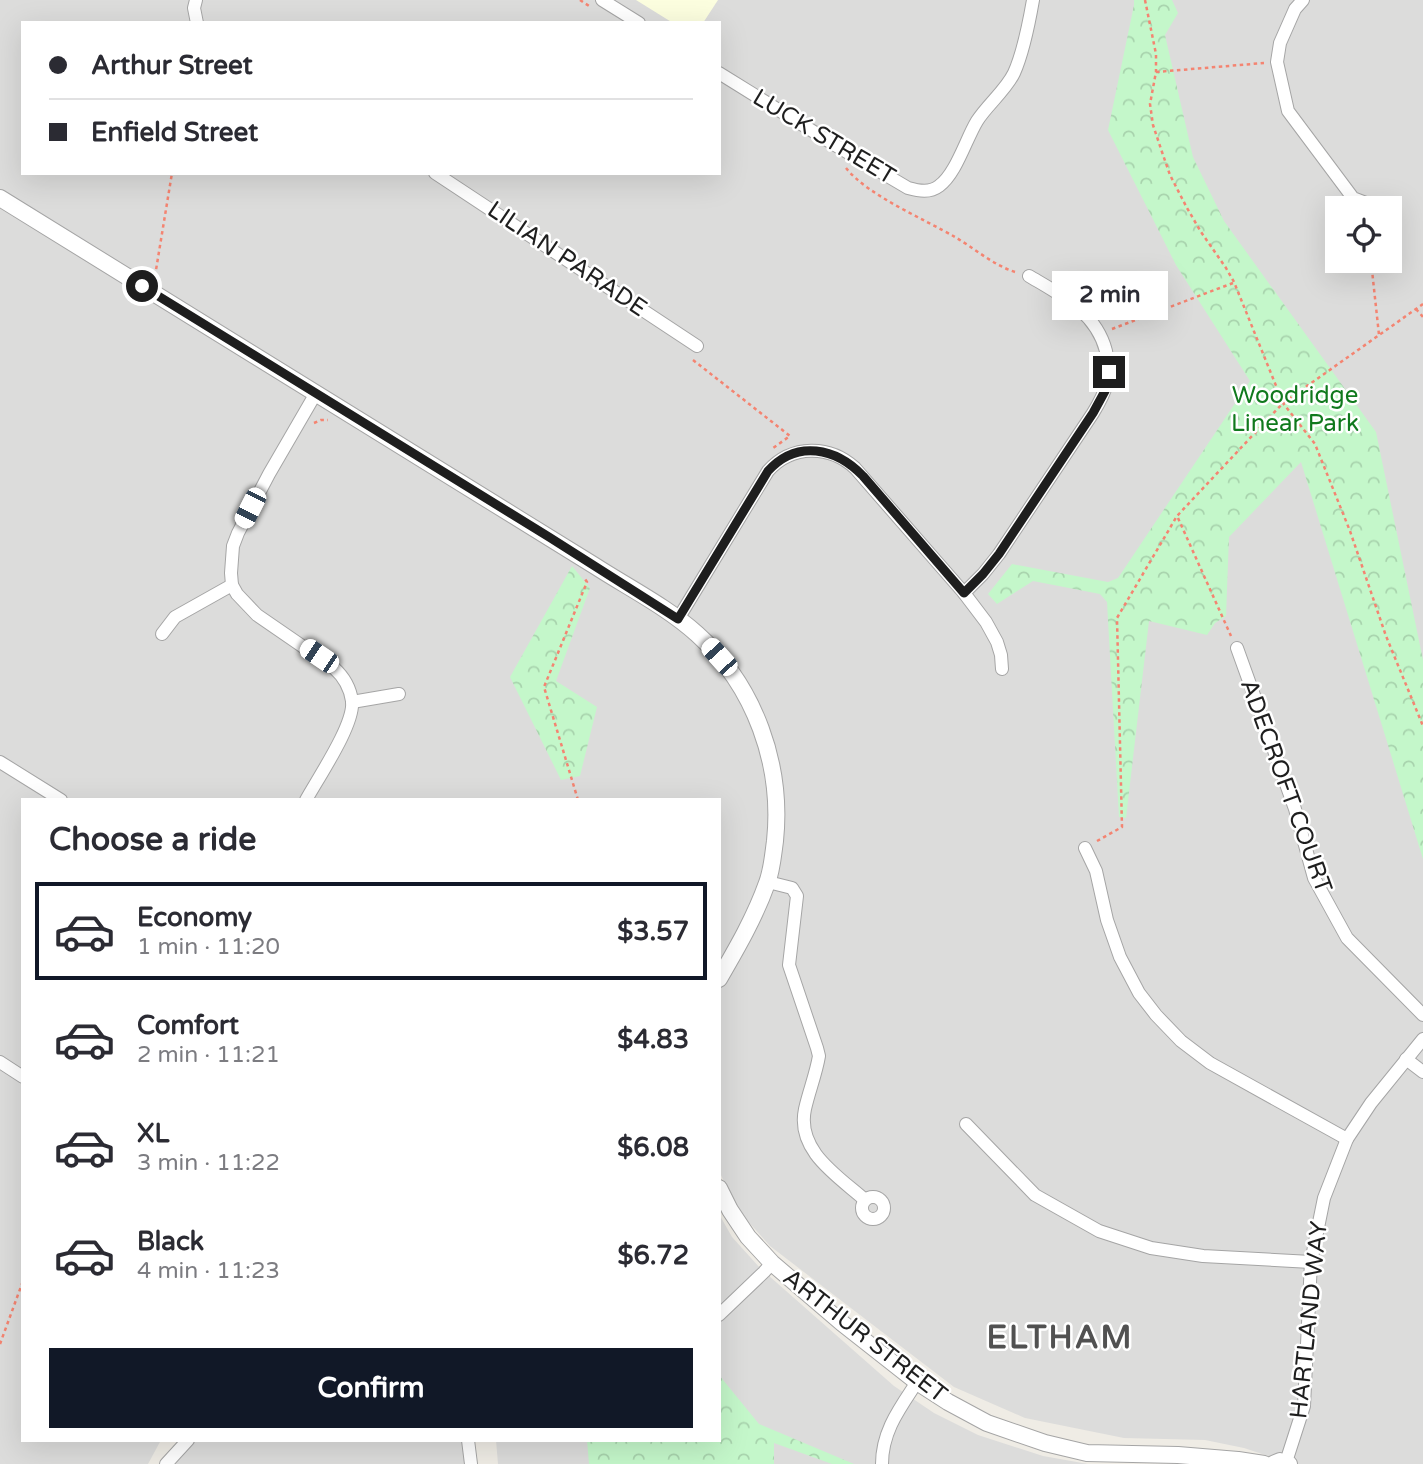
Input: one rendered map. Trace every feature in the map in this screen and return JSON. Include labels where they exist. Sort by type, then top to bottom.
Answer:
[{"type":"street","points":[[196,0],[194,8],[197,21]]},
{"type":"street","points":[[602,0],[636,21]]},
{"type":"street","name":"LUCK STREET","points":[[721,74],[908,188],[932,190],[942,185],[949,177],[977,121],[1013,75],[1033,0]]},
{"type":"street","points":[[1303,0],[1294,9],[1280,43],[1277,62],[1288,111],[1347,196]]},
{"type":"street","name":"LILIAN PARADE","points":[[438,175],[697,346]]},
{"type":"street","points":[[0,198],[678,619],[699,635],[739,683],[752,707],[764,737],[776,799],[776,828],[768,882],[744,935],[721,975]]},
{"type":"street","points":[[964,593],[999,554],[1093,413],[1108,384],[1108,360],[1094,323],[1077,306],[1030,276]]},
{"type":"street","points":[[307,798],[349,722],[352,702],[348,685],[334,668],[257,615],[237,594],[232,585],[231,559],[238,533],[268,474],[316,393]]},
{"type":"street","points":[[678,619],[768,471],[782,459],[800,451],[820,451],[849,463],[863,476],[964,593],[992,631],[1001,655],[1002,669]]},
{"type":"street","points":[[162,634],[175,617],[232,585]]},
{"type":"street","name":"ADECROFT COURT","points":[[1237,649],[1295,809],[1314,878],[1348,938],[1423,1015]]},
{"type":"street","points":[[352,702],[399,694]]},
{"type":"street","points":[[0,762],[58,798]]},
{"type":"street","points":[[1085,848],[1096,871],[1107,920],[1120,957],[1139,993],[1156,1016],[1181,1041],[1210,1063],[1347,1139]]},
{"type":"street","points":[[768,882],[792,888],[797,896],[789,965],[819,1056],[804,1112],[804,1130],[811,1149],[823,1163],[865,1200]]},
{"type":"street","name":"HARTLAND WAY","points":[[1283,1463],[1301,1418],[1306,1392],[1311,1262],[1324,1198],[1347,1139],[1371,1103],[1423,1039]]},
{"type":"street","points":[[1406,1059],[1423,1072]]},
{"type":"street","points":[[0,1062],[21,1076]]},
{"type":"street","points":[[965,1124],[1035,1195],[1099,1231],[1150,1248],[1203,1256],[1311,1262]]},
{"type":"street","name":"ARTHUR STREET","points":[[721,1192],[748,1237],[772,1263],[917,1382],[987,1423],[1045,1443],[1087,1453],[1178,1455],[1264,1464]]},
{"type":"street","points":[[721,1313],[772,1263]]},
{"type":"street","points":[[882,1464],[884,1441],[889,1427],[917,1382]]},
{"type":"street","points":[[166,1464],[186,1442]]},
{"type":"street","points":[[468,1442],[471,1464]]},
{"type":"street","name":"ARTHUR STREET","points":[[1212,1459],[1229,1464]]},
{"type":"path","points":[[1145,0],[1156,54],[1156,72],[1150,104],[1153,125],[1170,175],[1200,232],[1234,282],[1283,403],[1315,444],[1423,726]]},
{"type":"path","points":[[1156,72],[1277,62]]},
{"type":"path","points":[[844,166],[863,184],[887,200],[957,238],[1003,268],[1030,276]]},
{"type":"path","points":[[154,280],[172,175]]},
{"type":"path","points":[[1372,273],[1379,335]]},
{"type":"path","points":[[1111,329],[1234,282]]},
{"type":"path","points":[[1085,848],[1122,827],[1117,618],[1177,516],[1283,403],[1423,304]]},
{"type":"path","points":[[1416,309],[1423,317]]},
{"type":"path","points":[[688,356],[790,436],[769,452]]},
{"type":"path","points":[[300,420],[310,426],[321,420],[337,422]]},
{"type":"path","points":[[1177,516],[1237,649]]},
{"type":"path","points":[[577,798],[544,687],[587,582],[582,574]]},
{"type":"path","points":[[0,1344],[21,1286]]},
{"type":"shaded area","points":[[0,0],[1423,0],[1423,1464],[1292,1464],[1244,1448],[1205,1440],[1124,1438],[1025,1418],[954,1387],[770,1246],[738,1210],[721,1175],[721,798],[21,798],[21,1442],[160,1442],[148,1464],[0,1464]]},
{"type":"shaded area","points":[[636,0],[718,0],[704,21],[670,21]]},
{"type":"shaded area","points":[[721,1218],[732,1237],[760,1268],[894,1386],[934,1413],[978,1435],[1043,1456],[1088,1464],[498,1464],[496,1442],[721,1442]]},
{"type":"shaded area","points":[[186,1442],[468,1442],[470,1464],[166,1464]]},
{"type":"green space","name":"Woodridge Linear Park","points":[[1134,0],[1172,0],[1178,13],[1165,35],[1193,157],[1224,221],[1376,432],[1423,660],[1423,859],[1301,462],[1229,537],[1226,616],[1215,623],[1207,635],[1149,621],[1126,818],[1119,817],[1107,602],[1100,594],[1033,581],[997,604],[988,594],[1012,564],[1108,582],[1118,578],[1250,381],[1176,265],[1108,130]]},
{"type":"green space","points":[[572,566],[590,588],[556,681],[597,707],[580,776],[561,780],[510,677]]},
{"type":"green space","points":[[721,1377],[759,1424],[854,1464],[832,1464],[774,1443],[774,1464],[589,1464],[587,1442],[721,1442]]},
{"type":"district","name":"ELTHAM","points":[[1060,1338]]},
{"type":"route","points":[[142,286],[678,619],[768,471],[782,459],[800,451],[810,450],[832,454],[849,463],[964,593],[999,554],[1093,413],[1108,384],[1109,372]]}]
